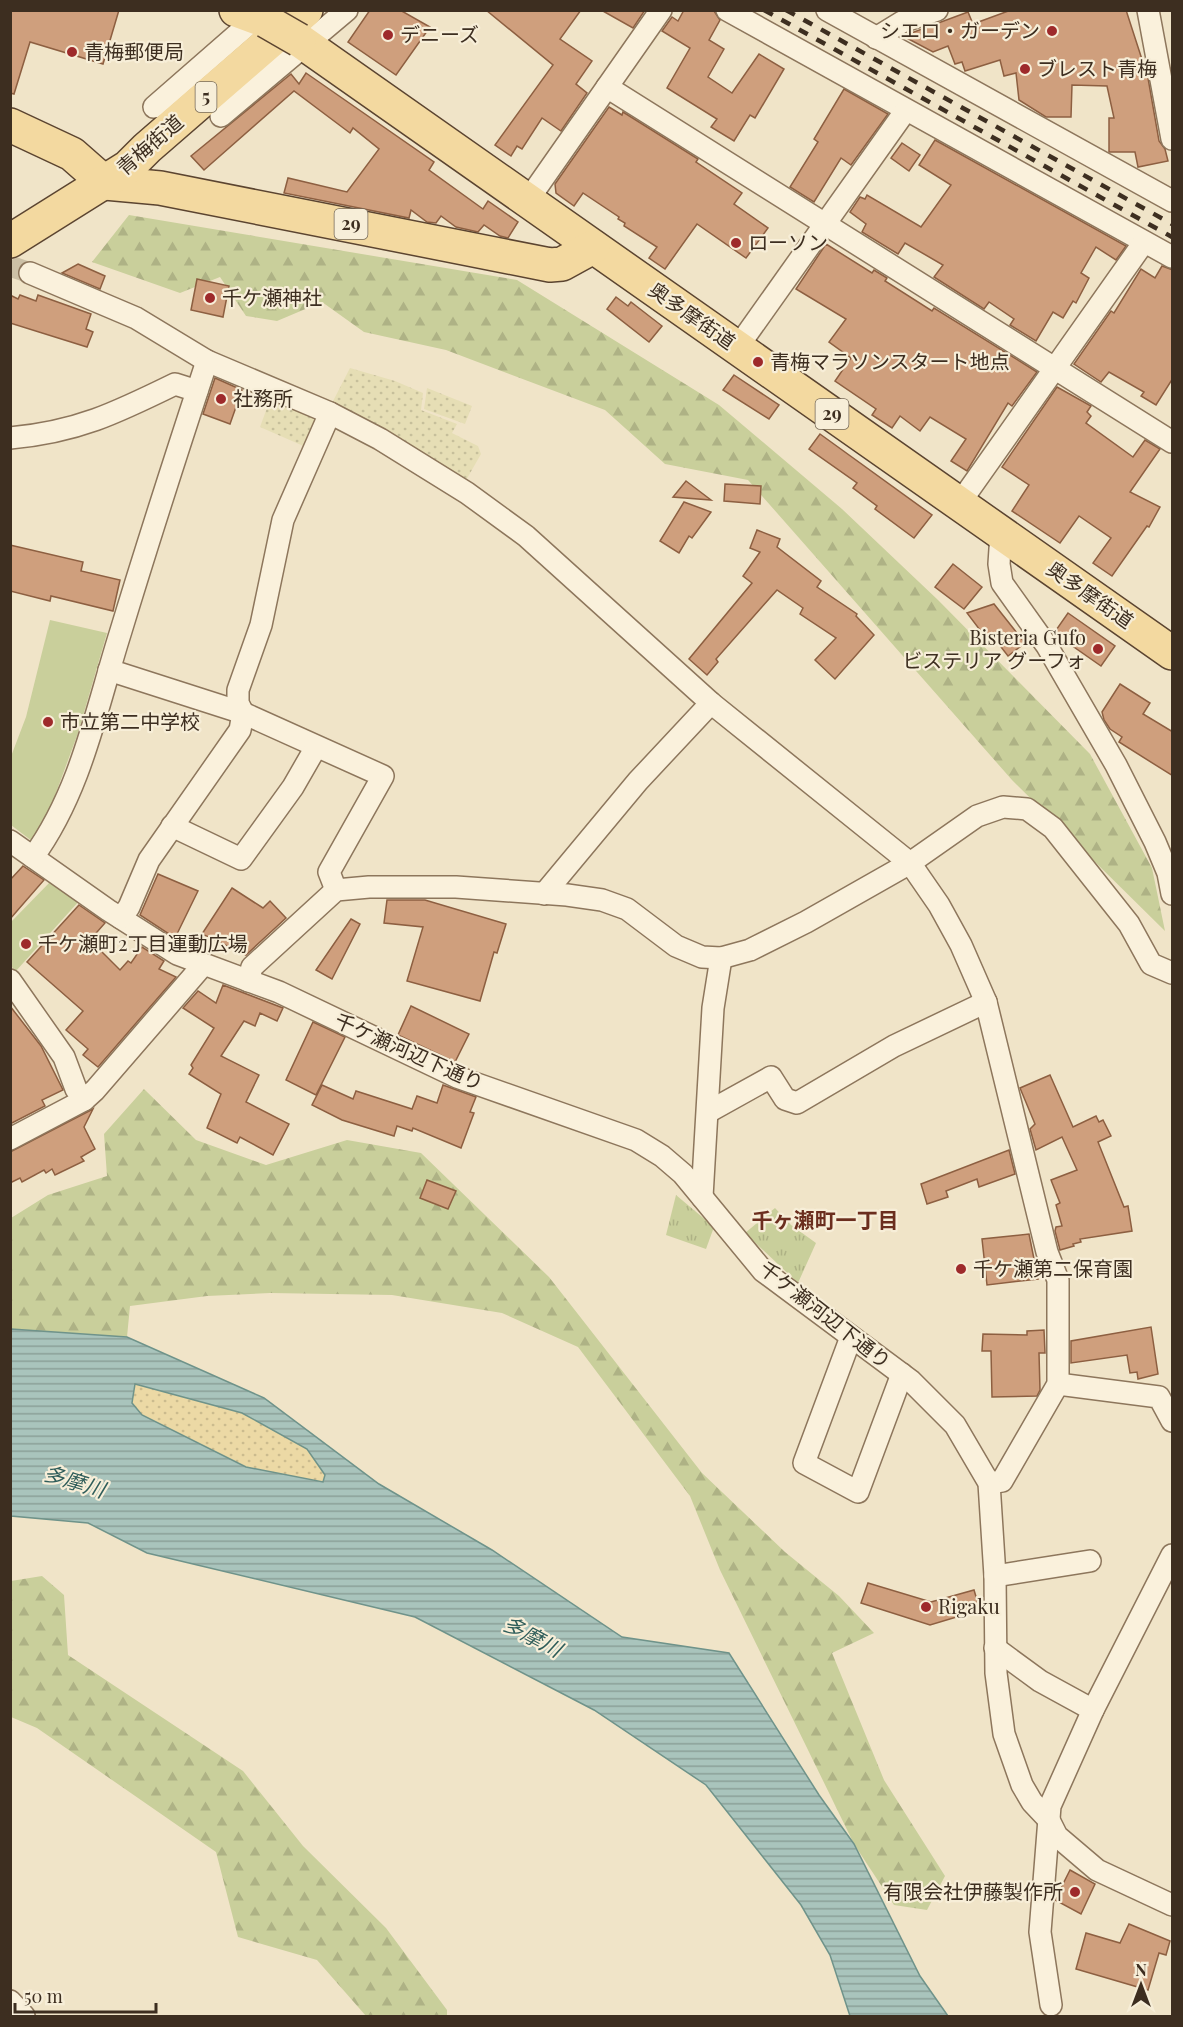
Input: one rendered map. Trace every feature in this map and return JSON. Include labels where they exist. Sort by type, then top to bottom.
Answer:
[{"type":"main road","name":"奥多摩街道","points":[[256,15],[304,32],[593,248],[1173,653]]},
{"type":"main road","name":"青梅街道","points":[[10,241],[128,167],[147,148],[304,32]]},
{"type":"main road","points":[[10,125],[72,154],[105,183]]},
{"type":"main road","name":"29","points":[[105,183],[160,188],[325,218],[536,263],[562,264],[593,248]]},
{"type":"street","points":[[221,116],[304,32],[347,10]]},
{"type":"street","points":[[528,200],[661,10]]},
{"type":"street","points":[[727,10],[1173,257]]},
{"type":"street","points":[[827,10],[1173,201]]},
{"type":"street","points":[[876,38],[902,22],[937,10]]},
{"type":"street","points":[[1148,10],[1173,139]]},
{"type":"street","points":[[154,108],[256,15]]},
{"type":"street","points":[[608,87],[1173,442]]},
{"type":"street","points":[[737,348],[906,110]]},
{"type":"street","points":[[959,504],[1144,242]]},
{"type":"street","points":[[30,273],[136,318],[207,361],[330,413],[380,439],[467,493],[526,536],[711,703],[910,863],[939,905],[962,945],[986,1002],[1047,1252],[1058,1280],[1058,1384],[1002,1481],[989,1483]]},
{"type":"street","points":[[33,857],[48,836],[77,777],[169,473],[207,361]]},
{"type":"street","points":[[10,438],[50,434],[108,417],[176,384],[197,391]]},
{"type":"street","points":[[121,918],[129,907],[149,860],[240,730],[243,713],[238,703],[238,690],[261,624],[283,520],[330,413]]},
{"type":"street","points":[[1001,534],[999,564],[1002,583],[1047,646],[1120,774],[1155,842],[1173,894]]},
{"type":"street","points":[[109,670],[243,713],[316,747],[341,755],[383,776],[329,872],[336,890]]},
{"type":"street","points":[[544,894],[638,781],[711,703]]},
{"type":"street","points":[[172,826],[241,859],[293,786],[316,747]]},
{"type":"street","points":[[248,981],[252,967],[336,890],[369,887],[456,887],[602,900],[618,906],[652,927],[676,946],[702,957],[721,958],[750,950],[910,863],[977,816],[1004,807],[1027,809],[1053,828],[1095,878],[1129,924],[1151,964],[1173,973]]},
{"type":"street","name":"千ケ瀬河辺下通り","points":[[10,841],[158,944],[202,965],[279,992],[457,1077],[636,1140],[662,1156],[683,1174],[763,1271],[902,1374],[955,1425],[989,1483],[995,1576],[995,1648],[1004,1734],[1022,1785],[1032,1802],[1049,1820],[1057,1836],[1097,1870],[1173,1905]]},
{"type":"street","points":[[702,1197],[713,1008],[721,958]]},
{"type":"street","points":[[10,1139],[84,1100],[157,1021],[202,965]]},
{"type":"street","points":[[12,987],[64,1058],[76,1089],[84,1100]]},
{"type":"street","points":[[708,1112],[771,1077],[785,1099],[796,1103],[894,1046],[986,1002]]},
{"type":"street","points":[[851,1336],[804,1463],[858,1492],[902,1374]]},
{"type":"street","points":[[1058,1384],[1160,1397],[1173,1421]]},
{"type":"street","points":[[1050,2005],[1040,1932],[1050,1806],[1093,1710],[1173,1555]]},
{"type":"street","points":[[995,1576],[1090,1561]]},
{"type":"street","points":[[995,1648],[1040,1681],[1093,1710]]},
{"type":"street","points":[[10,2001],[24,2016]]},
{"type":"shaded area","points":[[350,368],[395,381],[423,393],[421,410],[457,424],[452,433],[478,446],[481,454],[465,482],[331,405]]},
{"type":"shaded area","points":[[427,388],[472,406],[465,424],[424,409]]},
{"type":"shaded area","points":[[271,397],[316,415],[319,423],[308,448],[260,427]]},
{"type":"green space","points":[[129,215],[517,280],[719,405],[842,509],[938,600],[1090,754],[1152,868],[1165,931],[1012,780],[748,480],[665,464],[605,410],[446,350],[364,332],[322,302],[277,321],[246,316],[220,277],[180,293],[92,262]]},
{"type":"green space","points":[[50,620],[107,633],[78,733],[42,831],[32,841],[11,825],[10,759],[26,717]]},
{"type":"green space","name":"千ケ瀬町2丁目運動広場","points":[[52,880],[80,900],[15,972],[11,965],[10,923]]},
{"type":"green space","points":[[144,1089],[196,1140],[266,1165],[347,1140],[421,1153],[549,1277],[702,1473],[785,1552],[839,1596],[874,1633],[832,1653],[884,1780],[945,1876],[927,1910],[894,1905],[854,1844],[720,1570],[690,1496],[578,1347],[502,1313],[392,1295],[270,1293],[207,1296],[130,1306],[127,1337],[11,1329],[11,1218],[48,1195],[107,1176],[104,1134]]},
{"type":"green space","points":[[676,1195],[714,1227],[706,1249],[666,1235]]},
{"type":"green space","points":[[775,1208],[791,1225],[816,1243],[798,1283],[745,1233]]},
{"type":"green space","points":[[42,1576],[64,1595],[68,1655],[243,1771],[303,1846],[386,1928],[447,2010],[447,2016],[366,2016],[317,1960],[238,1937],[216,1852],[37,1728],[11,1717],[11,1581]]},
{"type":"sand","points":[[135,1384],[242,1413],[307,1449],[325,1475],[323,1483],[246,1467],[142,1415],[132,1403]]},
{"type":"water","name":"多摩川","points":[[11,1329],[127,1337],[264,1398],[379,1484],[492,1550],[622,1637],[729,1653],[819,1795],[854,1844],[920,1976],[948,2016],[850,2016],[830,1955],[801,1905],[706,1785],[594,1710],[415,1617],[147,1553],[88,1523],[11,1516]],"holes":[[[135,1384],[242,1413],[307,1449],[325,1475],[323,1482],[246,1467],[142,1415],[132,1403]]]},
{"type":"building","points":[[10,10],[119,10],[103,64],[30,42],[14,94],[10,93]]},
{"type":"building","points":[[370,10],[400,10],[430,27],[396,75],[348,42]]},
{"type":"building","points":[[486,10],[581,10],[560,39],[592,61],[576,84],[587,93],[561,131],[542,118],[522,149],[517,146],[511,156],[495,145],[553,65]]},
{"type":"building","points":[[601,10],[645,10],[633,28]]},
{"type":"building","points":[[684,10],[714,11],[720,20],[709,40],[724,49],[708,77],[732,93],[759,54],[784,69],[755,118],[750,115],[734,141],[711,127],[717,119],[667,88],[690,48],[662,31],[672,17],[678,21]]},
{"type":"building","points":[[1011,10],[1126,10],[1148,78],[1159,141],[1165,149],[1168,161],[1138,167],[1135,152],[1109,152],[1109,118],[1114,118],[1107,86],[1072,85],[1071,117],[1046,117],[1019,100],[1016,73],[1004,76],[1000,60],[965,71],[962,62],[955,64],[948,46],[933,52],[903,36],[968,12],[973,24]]},
{"type":"building","points":[[306,73],[434,162],[429,170],[483,209],[488,201],[518,222],[508,238],[500,236],[484,225],[478,232],[456,227],[441,216],[436,223],[427,222],[411,210],[409,218],[284,193],[288,178],[347,192],[379,149],[353,128],[350,133],[294,91],[204,170],[191,156],[291,74],[299,84]]},
{"type":"building","points":[[844,89],[888,114],[851,165],[841,158],[814,202],[790,187],[818,142],[814,139]]},
{"type":"building","points":[[609,107],[622,115],[623,112],[698,159],[696,162],[742,193],[734,204],[768,228],[746,258],[697,224],[665,269],[649,258],[657,247],[624,226],[625,223],[618,219],[619,217],[583,193],[574,206],[556,193],[555,184]]},
{"type":"building","points":[[935,140],[1126,246],[1116,260],[1096,247],[1081,273],[1089,278],[1076,303],[1073,301],[1063,318],[1053,312],[1036,341],[1010,325],[1014,319],[989,302],[984,309],[934,277],[943,265],[905,243],[898,254],[862,232],[866,224],[850,212],[860,197],[865,199],[867,195],[921,227],[951,185],[919,165]]},
{"type":"building","points":[[902,143],[920,155],[909,171],[891,158]]},
{"type":"building","points":[[826,244],[872,273],[874,270],[887,278],[885,281],[932,311],[934,308],[1037,372],[1012,406],[1008,403],[967,471],[951,461],[966,439],[930,417],[920,431],[900,416],[892,428],[872,415],[876,409],[835,381],[851,358],[829,342],[846,319],[796,289]]},
{"type":"building","points":[[78,264],[105,276],[100,289],[62,273]]},
{"type":"building","points":[[1162,266],[1173,270],[1173,378],[1156,405],[1141,396],[1144,392],[1109,372],[1101,382],[1074,364],[1111,311],[1114,313],[1141,269],[1155,278]]},
{"type":"building","name":"千ケ瀬神社","points":[[197,279],[229,286],[223,317],[191,310]]},
{"type":"building","points":[[10,295],[18,299],[20,295],[36,301],[38,295],[91,314],[86,329],[93,332],[87,347],[10,323]]},
{"type":"building","points":[[616,297],[628,306],[631,302],[662,326],[649,342],[607,309]]},
{"type":"building","points":[[734,375],[779,405],[769,419],[723,390]]},
{"type":"building","name":"社務所","points":[[215,378],[242,390],[230,424],[203,414]]},
{"type":"building","points":[[1057,387],[1091,406],[1087,412],[1091,416],[1086,423],[1133,457],[1145,440],[1160,449],[1130,492],[1160,507],[1149,527],[1147,526],[1112,576],[1093,563],[1111,538],[1079,516],[1060,543],[1012,511],[1029,485],[1002,467]]},
{"type":"building","points":[[820,434],[932,515],[914,538],[875,509],[877,506],[853,488],[857,483],[809,449]]},
{"type":"building","points":[[686,481],[711,500],[673,497]]},
{"type":"building","points":[[725,484],[761,486],[760,504],[724,501]]},
{"type":"building","points":[[684,502],[711,512],[692,538],[689,536],[679,553],[660,541]]},
{"type":"building","points":[[757,530],[780,539],[777,547],[821,581],[817,587],[857,614],[856,616],[874,635],[835,679],[815,660],[836,638],[800,614],[803,608],[777,590],[716,659],[718,662],[707,675],[689,659],[752,583],[743,576],[760,552],[750,548]]},
{"type":"building","points":[[10,545],[83,562],[81,571],[120,580],[113,611],[51,596],[50,601],[10,591]]},
{"type":"building","points":[[953,564],[982,587],[964,609],[935,587]]},
{"type":"building","points":[[994,604],[1025,643],[1008,656],[991,634],[986,638],[967,613]]},
{"type":"building","points":[[1068,613],[1115,646],[1101,666],[1054,633]]},
{"type":"building","points":[[1120,684],[1150,703],[1143,714],[1173,732],[1173,776],[1119,742],[1122,737],[1110,729],[1104,720],[1102,712]]},
{"type":"building","points":[[23,866],[44,880],[10,919],[10,880]]},
{"type":"building","points":[[158,874],[198,891],[175,938],[140,915]]},
{"type":"building","points":[[232,888],[263,908],[270,901],[286,918],[246,955],[202,934]]},
{"type":"building","points":[[387,900],[425,900],[506,924],[497,953],[494,952],[480,1001],[407,981],[423,927],[384,923]]},
{"type":"building","points":[[79,905],[105,923],[90,940],[120,970],[128,961],[131,963],[142,947],[164,961],[159,969],[176,977],[98,1067],[83,1055],[88,1049],[66,1030],[83,1011],[27,962]]},
{"type":"building","points":[[351,919],[360,924],[332,979],[316,970]]},
{"type":"building","points":[[223,985],[283,1008],[277,1021],[260,1013],[255,1026],[244,1021],[221,1056],[259,1075],[246,1102],[289,1124],[273,1155],[240,1137],[237,1143],[207,1128],[221,1094],[189,1074],[193,1068],[191,1065],[214,1028],[183,1008],[198,991],[216,1003]]},
{"type":"building","points":[[10,1006],[41,1046],[63,1090],[42,1100],[45,1106],[10,1124]]},
{"type":"building","points":[[411,1006],[469,1034],[455,1062],[398,1035]]},
{"type":"building","points":[[313,1022],[345,1037],[316,1095],[286,1080]]},
{"type":"building","points":[[1050,1075],[1073,1127],[1096,1116],[1099,1122],[1103,1120],[1111,1136],[1098,1142],[1124,1207],[1128,1206],[1132,1231],[1080,1239],[1081,1242],[1073,1244],[1074,1246],[1060,1250],[1055,1231],[1056,1227],[1062,1226],[1056,1205],[1060,1203],[1051,1180],[1077,1170],[1062,1137],[1036,1150],[1030,1129],[1035,1124],[1020,1088]]},
{"type":"building","points":[[322,1085],[353,1099],[356,1091],[412,1109],[417,1096],[437,1103],[443,1085],[476,1097],[470,1112],[474,1113],[461,1148],[413,1128],[412,1131],[397,1126],[394,1136],[342,1120],[312,1105]]},
{"type":"building","points":[[93,1109],[84,1127],[95,1149],[81,1157],[84,1161],[55,1175],[52,1169],[46,1173],[44,1170],[22,1182],[20,1178],[10,1183],[10,1152]]},
{"type":"building","points":[[1009,1150],[1015,1174],[979,1187],[977,1179],[946,1191],[948,1197],[927,1204],[921,1184]]},
{"type":"building","points":[[427,1180],[456,1191],[448,1209],[420,1198]]},
{"type":"building","points":[[1029,1234],[1038,1279],[987,1285],[982,1239]]},
{"type":"building","points":[[1151,1327],[1158,1374],[1138,1379],[1137,1372],[1130,1373],[1127,1355],[1071,1363],[1071,1341]]},
{"type":"building","points":[[1044,1330],[1045,1353],[1039,1353],[1040,1390],[1037,1396],[992,1397],[991,1351],[982,1351],[983,1334],[1027,1335],[1027,1331]]},
{"type":"building","name":"Rigaku","points":[[868,1583],[931,1602],[974,1590],[980,1610],[930,1625],[861,1603]]},
{"type":"building","name":"有限会社伊藤製作所","points":[[1070,1870],[1095,1884],[1081,1914],[1055,1900]]},
{"type":"building","points":[[1129,1924],[1170,1941],[1166,1955],[1159,1953],[1148,1990],[1076,1969],[1086,1933],[1120,1943]]},
{"type":"tunnel","points":[[10,266],[30,273]]},
{"type":"railway","points":[[764,10],[1172,237]]},
{"type":"railway","points":[[786,10],[1172,224]]},
{"type":"place","name":"シエロ・ガーデン","points":[[1052,31]]},
{"type":"place","name":"デニーズ","points":[[388,35]]},
{"type":"place","name":"青梅郵便局","points":[[72,52]]},
{"type":"place","name":"ブレスト青梅","points":[[1025,69]]},
{"type":"place","name":"ローソン","points":[[736,243]]},
{"type":"place","name":"千ケ瀬神社","points":[[210,298]]},
{"type":"place","name":"青梅マラソンスタート地点","points":[[758,362]]},
{"type":"place","name":"社務所","points":[[221,399]]},
{"type":"place","name":"Bisteria Gufo ビステリア グーフォ","points":[[1098,649]]},
{"type":"place","name":"市立第二中学校","points":[[48,722]]},
{"type":"place","name":"千ケ瀬町2丁目運動広場","points":[[26,944]]},
{"type":"place","name":"千ケ瀬第二保育園","points":[[961,1269]]},
{"type":"place","name":"Rigaku","points":[[926,1607]]},
{"type":"place","name":"有限会社伊藤製作所","points":[[1075,1892]]},
{"type":"district","name":"千ヶ瀬町一丁目","points":[[825,1221]]}]
